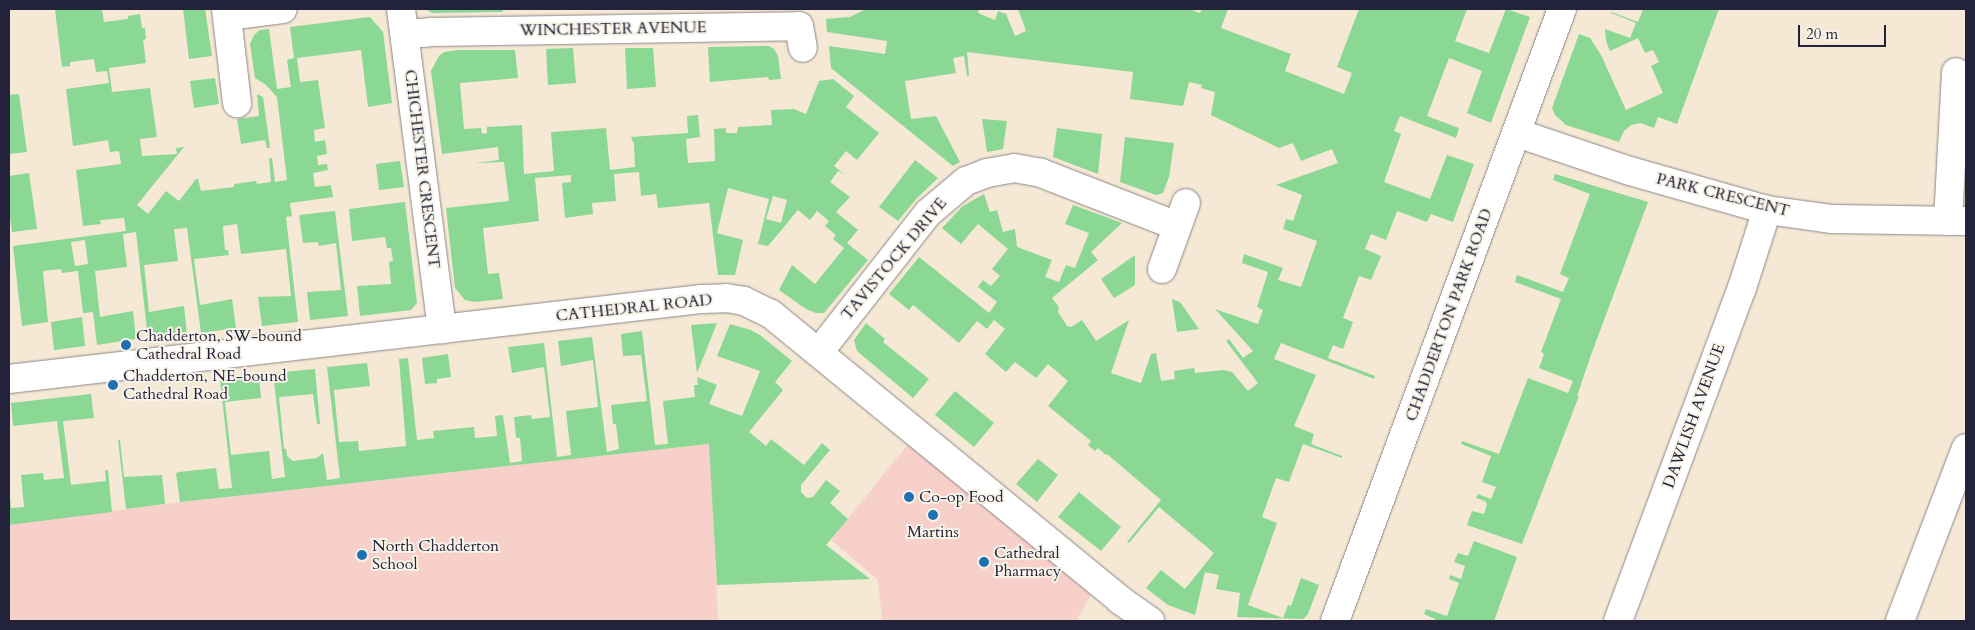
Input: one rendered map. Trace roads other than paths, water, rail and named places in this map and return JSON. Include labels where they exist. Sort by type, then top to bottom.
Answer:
[{"type":"street","points":[[237,103],[227,12],[284,9]]},
{"type":"street","name":"CHADDERTON PARK ROAD","points":[[1335,621],[1562,9]]},
{"type":"street","name":"WINCHESTER AVENUE","points":[[403,22],[441,32],[799,26],[803,48]]},
{"type":"street","name":"CHICHESTER CRESCENT","points":[[403,22],[442,329]]},
{"type":"street","points":[[1956,72],[1957,221]]},
{"type":"street","name":"PARK CRESCENT","points":[[1517,133],[1630,171],[1768,210],[1832,219],[1957,221]]},
{"type":"street","name":"TAVISTOCK DRIVE","points":[[818,352],[928,213],[966,181],[987,172],[1014,168],[1041,173],[1181,214],[1162,269]]},
{"type":"street","name":"DAWLISH AVENUE","points":[[1618,621],[1742,288],[1768,210]]},
{"type":"street","name":"CATHEDRAL ROAD","points":[[9,378],[702,299],[726,298],[758,306],[818,352],[1120,600],[1150,621]]},
{"type":"street","points":[[1900,621],[1966,448]]},
{"type":"place","name":"Chadderton, SW-bound Cathedral Road","points":[[126,345]]},
{"type":"place","name":"Chadderton, NE-bound Cathedral Road","points":[[113,385]]},
{"type":"place","name":"Co-op Food","points":[[909,497]]},
{"type":"place","name":"Martins","points":[[933,515]]},
{"type":"place","name":"North Chadderton School","points":[[362,555]]},
{"type":"place","name":"Cathedral Pharmacy","points":[[984,562]]}]
